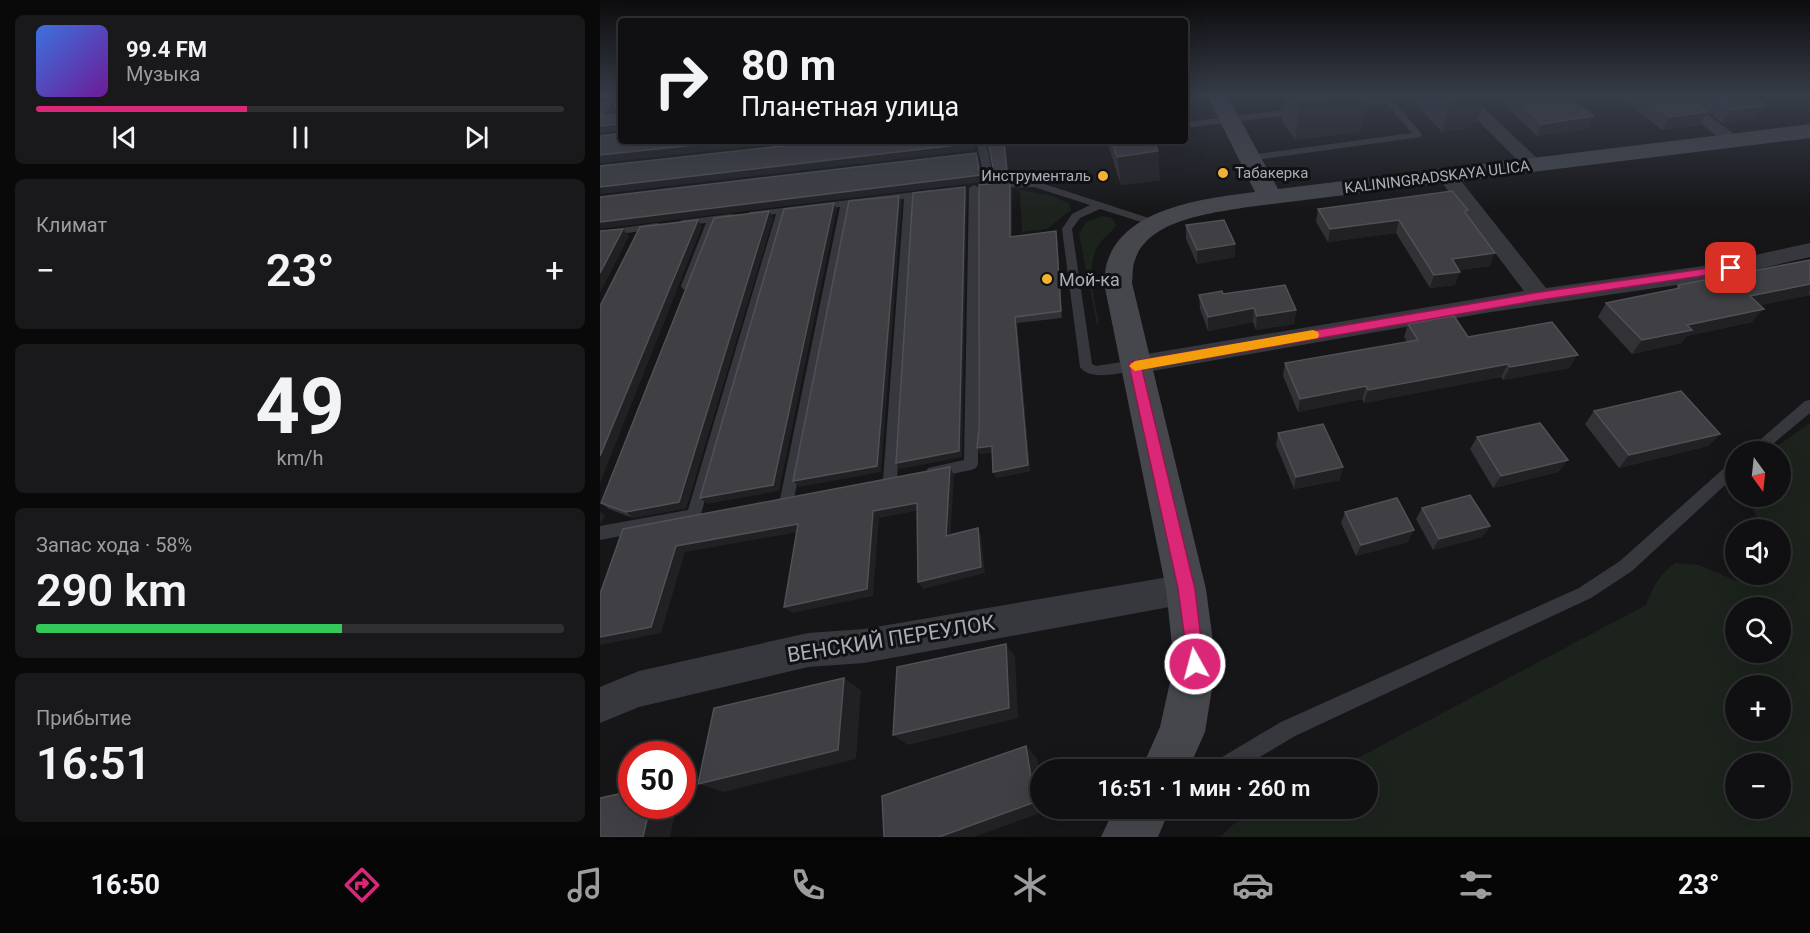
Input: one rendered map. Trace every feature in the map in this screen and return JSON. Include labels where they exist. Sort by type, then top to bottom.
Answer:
[{"type":"main road","points":[[1237,134],[1270,197]]},
{"type":"main road","name":"KALININGRADSKAYA ULICA","points":[[1169,759],[1182,732],[1195,664],[1186,589],[1120,298],[1118,273],[1125,252],[1137,235],[1154,223],[1199,209],[1270,197],[1784,134]]},
{"type":"street","points":[[1501,134],[1532,164]]},
{"type":"street","points":[[1725,134],[1733,140]]},
{"type":"street","points":[[1447,176],[1540,296]]},
{"type":"street","points":[[1135,365],[1540,296],[1710,272],[1771,261],[1810,249]]},
{"type":"street","name":"ВЕНСКИЙ ПЕРЕУЛОК","points":[[600,705],[639,689],[808,650],[864,646],[1186,589]]},
{"type":"lane","points":[[1249,158],[1417,134]]},
{"type":"lane","points":[[981,144],[990,186]]},
{"type":"lane","points":[[970,156],[982,154]]},
{"type":"lane","points":[[909,195],[896,479],[971,464],[974,435],[969,188],[1035,184],[1154,223]]},
{"type":"lane","points":[[600,234],[638,234],[713,219],[942,191]]},
{"type":"lane","points":[[787,499],[846,203]]},
{"type":"lane","points":[[1099,205],[1076,216],[1067,228],[1086,368],[1095,371],[1135,365]]},
{"type":"lane","points":[[600,533],[700,515],[782,211]]},
{"type":"lane","points":[[683,297],[713,219]]},
{"type":"lane","points":[[1766,441],[1810,405]]},
{"type":"lane","points":[[1238,759],[1288,729],[1585,593],[1626,566],[1725,476]]},
{"type":"shaded area","points":[[1020,190],[1052,196],[1070,204],[1071,210],[1047,229],[1022,232]]},
{"type":"shaded area","points":[[1102,216],[1112,218],[1116,225],[1100,243],[1093,262],[1092,283],[1099,324],[1097,325],[1079,234],[1086,222]]},
{"type":"shaded area","points":[[1810,423],[1810,837],[1220,837],[1234,824],[1244,819],[1378,819],[1378,759],[1356,759],[1646,605],[1657,582],[1675,563],[1699,565],[1725,576],[1725,585],[1791,585],[1791,519],[1758,519],[1752,507],[1791,507],[1791,441],[1784,441]]},
{"type":"building","points":[[618,134],[618,144],[704,144],[600,155],[600,136]]},
{"type":"building","points":[[800,144],[965,144],[600,187],[600,166]]},
{"type":"building","points":[[989,144],[1004,144],[1007,172],[994,173]]},
{"type":"building","points":[[1113,144],[1155,144],[1158,151],[1117,157]]},
{"type":"building","points":[[976,153],[980,175],[600,222],[600,197]]},
{"type":"building","points":[[1010,182],[1010,237],[1056,231],[1061,311],[1015,317],[1028,465],[993,472],[992,446],[977,448],[979,429],[979,185]]},
{"type":"building","points":[[965,187],[959,451],[896,463],[913,193]]},
{"type":"building","points":[[1452,191],[1468,210],[1464,211],[1495,253],[1452,259],[1460,272],[1434,275],[1399,220],[1330,229],[1318,209]]},
{"type":"building","points":[[899,196],[877,466],[793,481],[849,201]]},
{"type":"building","points":[[834,203],[773,485],[700,498],[784,209]]},
{"type":"building","points":[[769,211],[679,502],[626,512],[601,503],[714,218]]},
{"type":"building","points":[[698,220],[600,456],[600,305],[640,227]]},
{"type":"building","points":[[1224,220],[1235,244],[1197,250],[1186,225]]},
{"type":"building","points":[[623,229],[600,273],[600,231]]},
{"type":"building","points":[[1810,260],[1810,284],[1750,296],[1764,309],[1687,325],[1692,330],[1642,340],[1606,303],[1680,288],[1678,285]]},
{"type":"building","points":[[1285,285],[1296,310],[1257,316],[1254,308],[1208,317],[1199,295],[1222,291],[1223,294]]},
{"type":"building","points":[[1454,316],[1468,337],[1552,322],[1578,355],[1510,367],[1508,364],[1368,390],[1366,386],[1300,399],[1285,363],[1418,340],[1408,324]]},
{"type":"building","points":[[1681,391],[1720,434],[1629,455],[1594,411]]},
{"type":"building","points":[[1540,423],[1568,460],[1501,476],[1477,437]]},
{"type":"building","points":[[1323,424],[1343,467],[1296,477],[1278,433]]},
{"type":"building","points":[[950,467],[946,536],[978,528],[981,567],[918,582],[917,503],[873,511],[867,589],[784,607],[798,524],[676,546],[651,627],[600,637],[600,594],[623,529]]},
{"type":"building","points":[[1470,495],[1490,526],[1439,539],[1422,508]]},
{"type":"building","points":[[1397,498],[1414,530],[1361,545],[1345,512]]},
{"type":"building","points":[[1006,644],[1009,708],[893,735],[897,667]]},
{"type":"building","points":[[844,678],[838,750],[698,784],[714,708]]},
{"type":"building","points":[[1026,746],[1030,771],[1030,804],[939,837],[884,837],[882,796]]},
{"type":"building","points":[[618,794],[618,819],[647,819],[643,837],[600,837],[600,798]]},
{"type":"slow traffic","points":[[1135,366],[1313,335]]},
{"type":"place","name":"Табакерка","points":[[1223,173]]},
{"type":"place","name":"Инструменталь","points":[[1103,176]]},
{"type":"place","name":"Мой-ка","points":[[1047,279]]},
{"type":"route","points":[[1195,664],[1186,589],[1135,365],[1540,296],[1731,268]]}]
